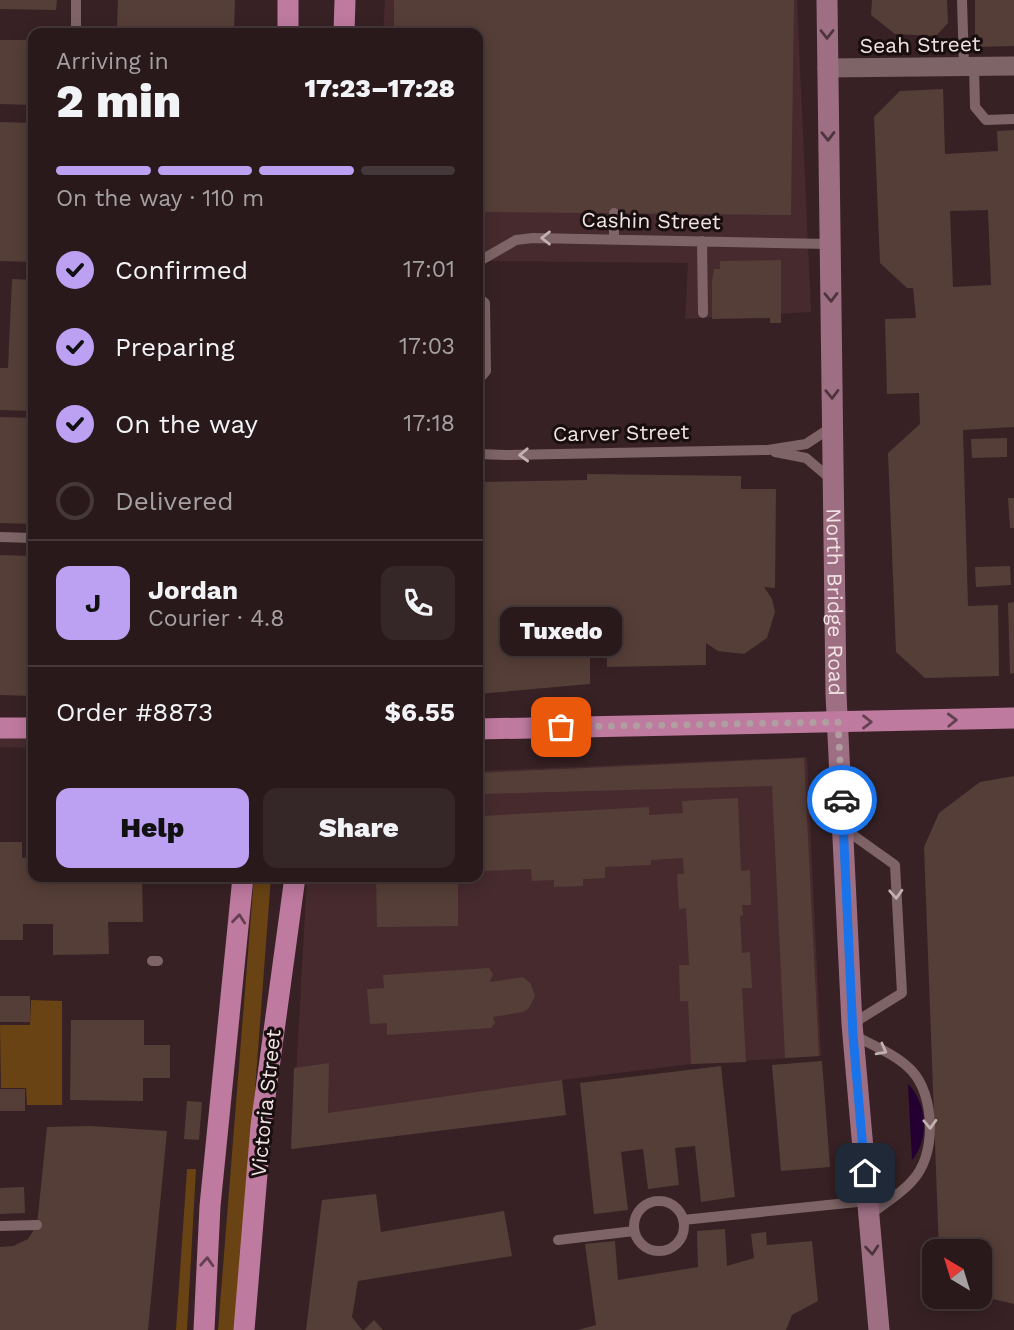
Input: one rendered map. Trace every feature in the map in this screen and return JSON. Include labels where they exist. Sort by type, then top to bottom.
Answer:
[{"type":"main road","points":[[288,28],[289,0]]},
{"type":"main road","points":[[344,28],[345,0]]},
{"type":"main road","name":"North Bridge Road","points":[[827,0],[838,722],[852,1030],[879,1330]]},
{"type":"main road","points":[[483,729],[838,722],[1012,723]]},
{"type":"main road","points":[[0,728],[28,728]]},
{"type":"main road","points":[[204,1330],[210,1206],[242,882]]},
{"type":"main road","name":"Victoria Street","points":[[244,1330],[261,1126],[294,882]]},
{"type":"street","name":"Seah Street","points":[[827,68],[1014,66]]},
{"type":"lane","points":[[76,0],[76,28]]},
{"type":"lane","points":[[962,0],[975,107],[986,120],[1014,119]]},
{"type":"lane","points":[[614,213],[614,238]]},
{"type":"lane","name":"Cashin Street","points":[[483,259],[516,240],[614,238],[830,244]]},
{"type":"lane","points":[[702,241],[703,313]]},
{"type":"lane","points":[[483,301],[486,371],[483,375]]},
{"type":"lane","name":"Carver Street","points":[[483,453],[768,450],[806,444],[832,427]]},
{"type":"lane","name":"Carver Street","points":[[768,450],[806,458],[833,481]]},
{"type":"lane","points":[[0,537],[28,538]]},
{"type":"lane","points":[[683,1220],[869,1208],[912,1182],[923,1163],[930,1145],[929,1098],[922,1082],[909,1067],[852,1030],[902,993],[895,865],[843,827]]},
{"type":"lane","points":[[658,1201],[674,1206],[683,1220],[681,1236],[664,1250],[642,1244],[634,1231],[637,1214],[642,1208],[658,1201]]},
{"type":"lane","points":[[0,1226],[37,1225]]},
{"type":"lane","points":[[558,1240],[634,1231]]},
{"type":"shaded area","points":[[385,0],[797,0],[811,312],[685,319],[688,263],[483,261],[483,28],[383,28]]},
{"type":"shaded area","points":[[0,735],[28,735],[28,748],[0,747]]},
{"type":"shaded area","points":[[807,757],[821,1056],[691,1064],[562,1080],[566,1115],[292,1149],[307,882],[483,882],[483,771]]},
{"type":"shaded area","points":[[254,882],[271,882],[237,1330],[218,1330]]},
{"type":"shaded area","points":[[31,1000],[62,1001],[62,1105],[27,1105],[26,1088],[1,1088],[0,1025],[30,1025]]},
{"type":"shaded area","points":[[908,1084],[919,1101],[924,1121],[922,1142],[912,1160]]},
{"type":"shaded area","points":[[187,1169],[196,1169],[187,1330],[176,1330]]},
{"type":"building","points":[[0,0],[57,0],[56,10],[0,9]]},
{"type":"building","points":[[118,0],[235,0],[234,28],[117,26]]},
{"type":"building","points":[[394,0],[794,0],[791,215],[483,212],[483,28],[394,28]]},
{"type":"building","points":[[872,0],[947,0],[948,23],[936,36],[895,34],[871,15]]},
{"type":"building","points":[[975,0],[1014,0],[1014,46],[975,47]]},
{"type":"building","points":[[0,40],[28,40],[28,105],[0,104]]},
{"type":"building","points":[[943,89],[945,154],[998,151],[997,131],[1014,130],[1014,427],[963,430],[968,606],[998,605],[999,676],[925,678],[896,652],[888,453],[920,424],[919,393],[887,394],[885,319],[916,318],[913,288],[907,288],[880,263],[874,117],[900,91]],"holes":[[[988,210],[991,285],[953,287],[950,211]]]},
{"type":"building","points":[[0,122],[28,123],[28,262],[0,261]]},
{"type":"building","points":[[781,260],[781,323],[770,323],[770,318],[712,319],[712,281],[714,269],[720,269],[720,261]]},
{"type":"building","points":[[12,279],[28,280],[28,411],[0,410],[0,368],[8,368]]},
{"type":"building","points":[[0,417],[28,418],[28,524],[0,523]]},
{"type":"building","points":[[1007,438],[1007,457],[972,458],[971,439]]},
{"type":"building","points":[[587,474],[741,476],[741,489],[776,489],[775,588],[764,587],[772,599],[775,612],[767,638],[744,654],[718,651],[706,643],[706,665],[607,667],[607,639],[590,639],[590,684],[483,694],[483,482],[587,480]]},
{"type":"building","points":[[1008,498],[1014,498],[1014,528],[1010,528]]},
{"type":"building","points":[[0,555],[28,556],[28,696],[0,695]]},
{"type":"building","points":[[1010,566],[1011,585],[976,587],[975,567]]},
{"type":"building","points":[[1014,602],[1014,673],[1010,674],[1008,603]]},
{"type":"building","points":[[804,758],[819,1056],[785,1058],[772,786],[483,794],[483,773]]},
{"type":"building","points":[[1014,776],[1014,1304],[992,1299],[992,1239],[939,1239],[924,847],[939,813],[980,782]]},
{"type":"building","points":[[738,798],[741,871],[750,870],[751,905],[742,905],[743,915],[740,916],[742,953],[750,952],[752,988],[742,988],[746,1062],[691,1064],[688,1001],[680,1001],[679,965],[689,965],[686,908],[679,909],[677,874],[684,874],[683,858],[651,860],[651,865],[605,867],[605,878],[583,879],[583,886],[554,887],[554,880],[532,881],[531,869],[484,871],[483,816],[649,807],[649,815],[683,813],[682,801]]},
{"type":"building","points":[[0,842],[22,842],[22,858],[28,857],[28,882],[142,882],[143,922],[108,922],[109,954],[53,955],[53,924],[23,924],[23,940],[0,940]]},
{"type":"building","points":[[376,882],[458,882],[458,926],[377,927]]},
{"type":"building","points":[[489,968],[493,974],[490,982],[523,977],[531,984],[535,996],[529,1008],[523,1012],[493,1017],[495,1023],[491,1028],[387,1035],[387,1023],[370,1024],[367,989],[384,988],[383,975]]},
{"type":"building","points":[[0,996],[30,996],[30,1022],[0,1022]]},
{"type":"building","points":[[71,1020],[144,1020],[144,1045],[170,1045],[170,1078],[143,1078],[143,1101],[70,1100]]},
{"type":"building","points":[[822,1061],[830,1167],[781,1171],[772,1065]]},
{"type":"building","points":[[329,1063],[328,1113],[562,1080],[566,1115],[291,1149],[294,1068]]},
{"type":"building","points":[[721,1066],[735,1197],[701,1202],[695,1146],[675,1148],[679,1185],[648,1189],[643,1149],[621,1152],[628,1210],[594,1214],[580,1083]]},
{"type":"building","points":[[0,1089],[25,1089],[25,1111],[0,1111]]},
{"type":"building","points":[[187,1101],[202,1102],[199,1140],[184,1139]]},
{"type":"building","points":[[90,1126],[167,1131],[148,1330],[0,1330],[0,1247],[13,1246],[28,1239],[37,1225],[47,1127]]},
{"type":"building","points":[[24,1187],[25,1213],[0,1214],[0,1188]]},
{"type":"building","points":[[376,1194],[381,1232],[504,1211],[512,1256],[358,1281],[352,1317],[362,1330],[306,1330],[322,1200]]},
{"type":"building","points":[[725,1229],[727,1266],[754,1258],[751,1234],[766,1232],[767,1245],[812,1241],[818,1301],[792,1315],[786,1330],[578,1330],[596,1325],[585,1244],[615,1241],[618,1280],[698,1267],[697,1231]]},
{"type":"building","points":[[374,1320],[383,1330],[364,1330]]},
{"type":"way so far","points":[[561,727],[838,722],[842,800]]},
{"type":"place","name":"Tuxedo","points":[[561,727]]},
{"type":"route","points":[[842,800],[853,1035],[865,1173]]}]
